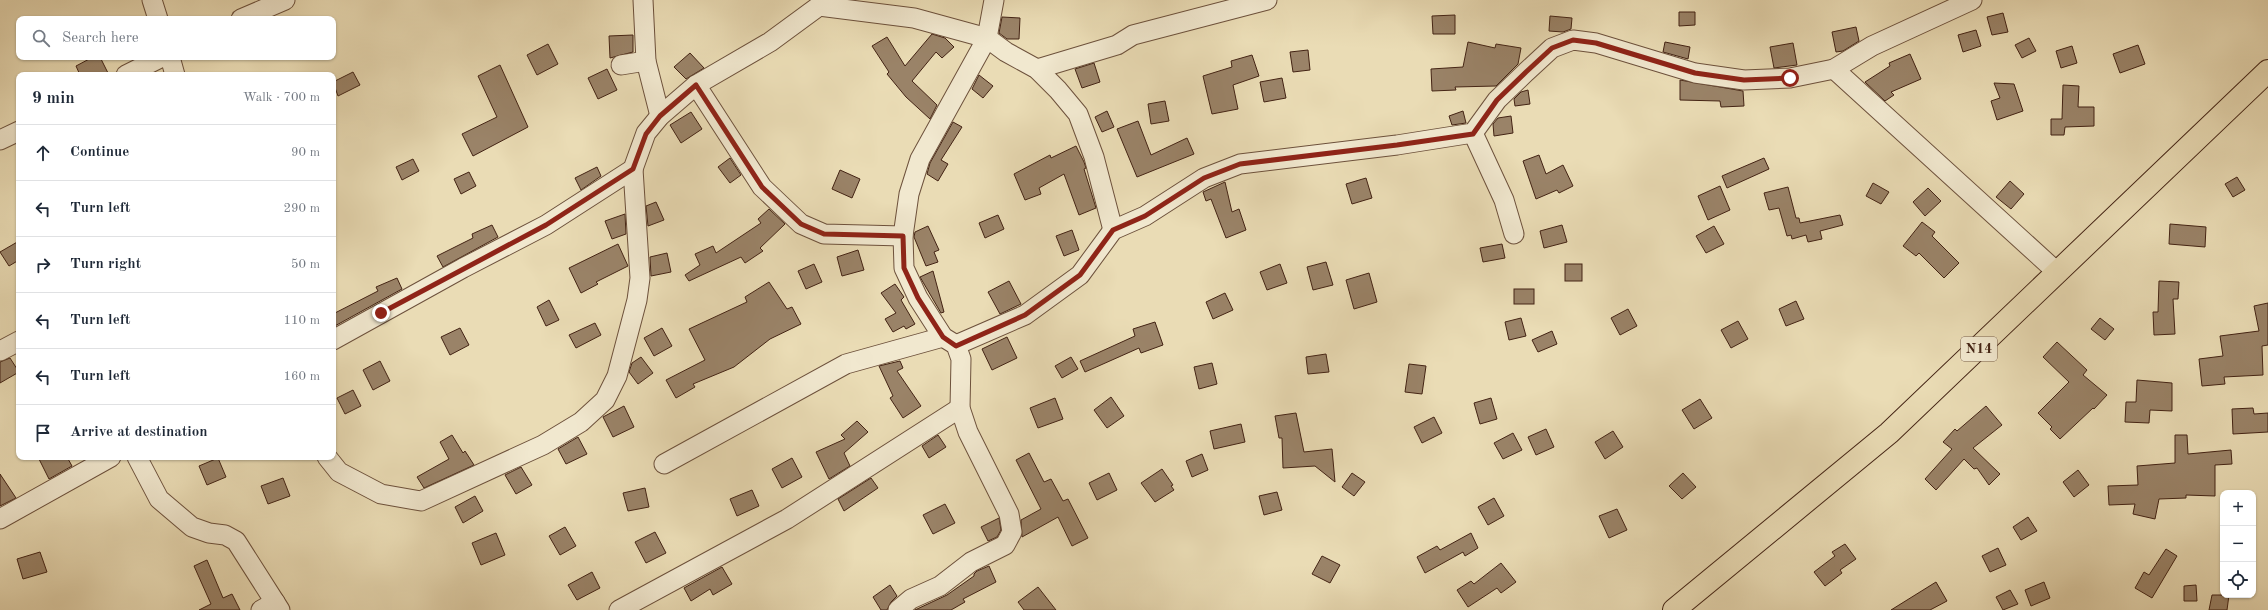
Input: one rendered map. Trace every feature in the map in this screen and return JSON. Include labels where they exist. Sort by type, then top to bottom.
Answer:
[{"type":"main road","name":"N14","points":[[1674,610],[1889,433],[2268,71]]},
{"type":"street","points":[[152,0],[157,16]]},
{"type":"street","points":[[248,16],[285,0]]},
{"type":"street","points":[[643,0],[646,61],[660,116]]},
{"type":"street","points":[[898,610],[911,599],[940,586],[971,562],[1005,545],[1012,532],[1009,514],[968,432],[960,408],[961,359],[918,298],[904,268],[903,236],[909,194],[920,159],[987,38],[994,0]]},
{"type":"street","points":[[1037,69],[1117,45],[1133,35],[1267,0]]},
{"type":"street","points":[[664,464],[846,364],[949,341],[1025,315],[1080,275],[1113,230],[1145,216],[1204,178],[1240,164],[1397,145],[1473,134],[1497,100],[1526,72],[1552,48],[1573,40],[1596,43],[1695,73],[1744,80],[1790,78],[1834,69],[1872,46],[1972,0]]},
{"type":"street","points":[[329,460],[339,472],[381,494],[421,501],[543,445],[581,422],[605,400],[617,376],[637,300],[640,278],[633,169],[646,134],[660,116],[696,85],[770,42],[822,3],[914,18],[987,38],[1006,52],[1037,69],[1058,90],[1078,114],[1094,158],[1113,230]]},
{"type":"street","points":[[132,72],[156,60]]},
{"type":"street","points":[[171,60],[174,72]]},
{"type":"street","points":[[621,65],[646,61]]},
{"type":"street","points":[[1834,69],[2058,273]]},
{"type":"street","points":[[696,85],[762,187],[801,224],[824,234],[903,236]]},
{"type":"street","points":[[0,140],[16,132]]},
{"type":"street","points":[[1473,134],[1504,200],[1514,234]]},
{"type":"street","points":[[336,338],[463,268],[546,225],[633,169]]},
{"type":"street","points":[[0,351],[16,343]]},
{"type":"street","points":[[625,608],[787,519],[960,408]]},
{"type":"street","points":[[0,519],[106,460]]},
{"type":"street","points":[[138,460],[158,499],[187,523],[192,527],[209,533],[225,534],[236,541],[272,608]]},
{"type":"building","points":[[1679,12],[1695,12],[1695,25],[1679,26]]},
{"type":"building","points":[[2003,13],[2008,32],[1992,35],[1987,17]]},
{"type":"building","points":[[1455,15],[1455,34],[1433,34],[1432,16]]},
{"type":"building","points":[[1550,16],[1572,18],[1571,29],[1563,32],[1549,31]]},
{"type":"building","points":[[1002,17],[1020,18],[1019,39],[1007,39],[999,33]]},
{"type":"building","points":[[1856,27],[1859,41],[1843,51],[1836,52],[1832,32]]},
{"type":"building","points":[[1976,30],[1981,46],[1963,52],[1958,35]]},
{"type":"building","points":[[932,34],[945,38],[954,47],[942,58],[936,52],[912,81],[937,105],[930,119],[906,97],[887,74],[889,72],[872,46],[887,37],[905,66]]},
{"type":"building","points":[[633,35],[633,52],[610,58],[609,36]]},
{"type":"building","points":[[2029,38],[2036,51],[2022,58],[2015,45]]},
{"type":"building","points":[[1468,42],[1495,48],[1496,44],[1521,48],[1518,64],[1496,86],[1455,87],[1456,90],[1432,91],[1431,69],[1463,67]]},
{"type":"building","points":[[1665,42],[1690,47],[1688,59],[1663,52]]},
{"type":"building","points":[[1793,43],[1797,65],[1774,68],[1770,47]]},
{"type":"building","points":[[548,44],[558,64],[537,75],[527,55]]},
{"type":"building","points":[[2138,45],[2145,64],[2120,73],[2113,54]]},
{"type":"building","points":[[2072,46],[2077,63],[2061,68],[2056,51]]},
{"type":"building","points":[[1308,50],[1310,70],[1293,72],[1290,52]]},
{"type":"building","points":[[690,53],[704,68],[686,79],[674,67]]},
{"type":"building","points":[[1910,54],[1921,79],[1891,92],[1894,95],[1885,101],[1865,82],[1890,66],[1889,63]]},
{"type":"building","points":[[1252,55],[1259,76],[1233,85],[1238,109],[1212,114],[1203,76],[1232,67],[1231,61]]},
{"type":"building","points":[[87,60],[102,60],[108,72],[79,72],[76,66]]},
{"type":"building","points":[[1094,63],[1100,82],[1082,88],[1075,69]]},
{"type":"building","points":[[500,65],[528,127],[473,156],[462,134],[497,117],[478,76]]},
{"type":"building","points":[[607,69],[617,90],[598,99],[588,78]]},
{"type":"building","points":[[353,72],[360,85],[338,96],[336,90],[336,80]]},
{"type":"building","points":[[979,75],[993,86],[983,98],[972,89]]},
{"type":"building","points":[[1282,78],[1286,98],[1264,102],[1260,82]]},
{"type":"building","points":[[1680,80],[1743,91],[1744,106],[1721,107],[1720,101],[1680,100]]},
{"type":"building","points":[[1994,83],[2014,84],[2023,111],[1997,120],[1991,101],[2000,98]]},
{"type":"building","points":[[2063,85],[2079,86],[2078,107],[2094,107],[2094,126],[2065,127],[2064,135],[2051,135],[2051,119],[2062,119]]},
{"type":"building","points":[[1528,90],[1530,104],[1515,106],[1514,99],[1521,92]]},
{"type":"building","points":[[1165,101],[1169,121],[1151,124],[1148,104]]},
{"type":"building","points":[[1107,111],[1114,127],[1102,132],[1095,117]]},
{"type":"building","points":[[1463,111],[1466,123],[1452,125],[1449,116]]},
{"type":"building","points":[[691,112],[702,129],[681,143],[670,125]]},
{"type":"building","points":[[1511,116],[1513,133],[1494,136],[1493,124],[1498,118]]},
{"type":"building","points":[[1138,121],[1151,155],[1187,138],[1194,154],[1137,177],[1117,129]]},
{"type":"building","points":[[953,122],[962,127],[941,160],[948,164],[938,181],[927,174],[930,163]]},
{"type":"building","points":[[1076,146],[1086,168],[1084,169],[1096,208],[1079,215],[1064,174],[1039,188],[1041,194],[1025,200],[1014,174],[1050,155],[1051,158]]},
{"type":"building","points":[[1539,155],[1546,174],[1563,165],[1573,186],[1559,193],[1557,190],[1536,199],[1523,161]]},
{"type":"building","points":[[730,158],[741,175],[730,183],[718,167]]},
{"type":"building","points":[[1764,158],[1769,169],[1727,188],[1722,176]]},
{"type":"building","points":[[413,159],[419,171],[402,180],[396,167]]},
{"type":"building","points":[[597,167],[601,176],[581,190],[575,178]]},
{"type":"building","points":[[840,170],[860,179],[852,198],[832,189]]},
{"type":"building","points":[[469,172],[476,186],[461,194],[454,179]]},
{"type":"building","points":[[2237,177],[2245,190],[2233,197],[2225,184]]},
{"type":"building","points":[[1366,178],[1372,198],[1352,204],[1346,184]]},
{"type":"building","points":[[2010,181],[2024,194],[2011,209],[1996,197]]},
{"type":"building","points":[[1225,182],[1232,212],[1239,209],[1246,230],[1226,238],[1211,199],[1206,201],[1203,192]]},
{"type":"building","points":[[1873,183],[1889,192],[1881,204],[1866,196]]},
{"type":"building","points":[[1720,186],[1730,210],[1708,220],[1698,196]]},
{"type":"building","points":[[1788,187],[1796,218],[1799,218],[1800,223],[1840,215],[1843,225],[1820,231],[1822,239],[1808,242],[1806,235],[1792,239],[1791,235],[1787,236],[1779,208],[1769,210],[1764,193]]},
{"type":"building","points":[[1928,188],[1941,201],[1925,216],[1913,202]]},
{"type":"building","points":[[656,202],[664,220],[648,226],[646,206]]},
{"type":"building","points":[[769,209],[785,224],[760,248],[763,251],[745,263],[741,257],[689,281],[685,275],[700,265],[695,254],[713,246],[716,253],[761,223],[758,219]]},
{"type":"building","points":[[625,214],[626,234],[612,239],[605,221]]},
{"type":"building","points":[[998,215],[1004,229],[985,238],[979,223]]},
{"type":"building","points":[[1922,222],[1935,232],[1932,236],[1959,263],[1944,278],[1919,253],[1916,256],[1903,246]]},
{"type":"building","points":[[2170,224],[2206,227],[2205,247],[2169,244]]},
{"type":"building","points":[[492,225],[498,237],[443,267],[437,256],[473,238],[472,234]]},
{"type":"building","points":[[1562,225],[1567,242],[1544,248],[1540,231]]},
{"type":"building","points":[[928,226],[939,250],[934,252],[938,262],[926,266],[914,237],[915,232]]},
{"type":"building","points":[[1714,226],[1724,244],[1706,253],[1696,236]]},
{"type":"building","points":[[1072,230],[1079,250],[1064,256],[1056,236]]},
{"type":"building","points":[[16,243],[16,262],[9,266],[0,252]]},
{"type":"building","points":[[618,244],[628,266],[596,282],[598,284],[581,293],[569,268]]},
{"type":"building","points":[[1502,244],[1505,258],[1483,262],[1480,248]]},
{"type":"building","points":[[858,250],[864,270],[842,276],[837,257]]},
{"type":"building","points":[[667,253],[671,272],[651,276],[650,257]]},
{"type":"building","points":[[1326,262],[1333,285],[1313,290],[1307,267]]},
{"type":"building","points":[[814,264],[822,282],[806,289],[798,271]]},
{"type":"building","points":[[1280,264],[1287,283],[1267,290],[1260,272]]},
{"type":"building","points":[[1565,264],[1582,264],[1582,281],[1565,281]]},
{"type":"building","points":[[933,271],[944,312],[941,313],[920,277]]},
{"type":"building","points":[[1369,273],[1377,302],[1354,309],[1346,280]]},
{"type":"building","points":[[397,278],[402,289],[336,325],[336,312],[378,291],[376,287]]},
{"type":"building","points":[[1009,281],[1021,304],[1000,314],[988,292]]},
{"type":"building","points":[[2159,281],[2179,282],[2178,299],[2173,299],[2175,334],[2154,335],[2153,312],[2158,312]]},
{"type":"building","points":[[769,282],[787,309],[792,307],[801,324],[770,339],[734,367],[693,384],[695,387],[676,398],[666,380],[705,360],[689,329],[747,302],[745,297]]},
{"type":"building","points":[[895,284],[904,297],[901,300],[915,324],[906,329],[904,326],[893,332],[885,319],[896,313],[881,293]]},
{"type":"building","points":[[1514,289],[1534,289],[1534,304],[1514,304]]},
{"type":"building","points":[[1225,293],[1233,310],[1213,319],[1206,302]]},
{"type":"building","points":[[549,300],[559,320],[546,326],[537,307]]},
{"type":"building","points":[[1796,301],[1804,319],[1786,326],[1779,309]]},
{"type":"building","points":[[2268,303],[2268,345],[2262,346],[2263,375],[2224,377],[2225,384],[2202,386],[2199,359],[2223,356],[2220,336],[2259,331],[2254,306]]},
{"type":"building","points":[[1628,309],[1637,326],[1620,335],[1611,318]]},
{"type":"building","points":[[1521,318],[1526,336],[1509,340],[1505,322]]},
{"type":"building","points":[[2100,318],[2114,329],[2105,340],[2091,329]]},
{"type":"building","points":[[1738,321],[1748,339],[1731,348],[1721,330]]},
{"type":"building","points":[[1155,322],[1163,345],[1141,353],[1139,348],[1085,372],[1080,361],[1135,336],[1133,329]]},
{"type":"building","points":[[595,323],[601,335],[576,348],[569,335]]},
{"type":"building","points":[[460,328],[469,345],[450,355],[441,337]]},
{"type":"building","points":[[662,328],[672,346],[654,356],[644,338]]},
{"type":"building","points":[[1552,331],[1557,344],[1538,352],[1532,340]]},
{"type":"building","points":[[1007,337],[1017,358],[992,370],[982,349]]},
{"type":"building","points":[[2057,342],[2087,370],[2083,375],[2107,395],[2094,409],[2093,408],[2060,439],[2050,429],[2052,427],[2038,413],[2069,382],[2043,357]]},
{"type":"building","points":[[1326,354],[1329,372],[1308,374],[1306,357]]},
{"type":"building","points":[[641,357],[653,373],[638,384],[629,372],[632,363]]},
{"type":"building","points":[[1071,357],[1078,369],[1062,378],[1055,366]]},
{"type":"building","points":[[10,358],[16,367],[16,374],[0,383],[0,362]]},
{"type":"building","points":[[380,361],[390,381],[373,390],[363,370]]},
{"type":"building","points":[[900,361],[903,368],[897,371],[921,406],[903,418],[890,398],[893,396],[879,366]]},
{"type":"building","points":[[1212,363],[1217,384],[1199,389],[1194,367]]},
{"type":"building","points":[[1409,364],[1426,366],[1422,394],[1405,392]]},
{"type":"building","points":[[2137,380],[2172,383],[2172,411],[2150,410],[2149,423],[2125,422],[2126,402],[2136,402]]},
{"type":"building","points":[[353,390],[361,406],[345,414],[337,398]]},
{"type":"building","points":[[1111,397],[1124,416],[1107,428],[1094,410]]},
{"type":"building","points":[[1055,398],[1063,419],[1038,428],[1030,408]]},
{"type":"building","points":[[1491,398],[1497,419],[1480,424],[1474,403]]},
{"type":"building","points":[[1700,399],[1712,418],[1694,429],[1682,410]]},
{"type":"building","points":[[624,406],[634,427],[613,437],[603,417]]},
{"type":"building","points":[[1986,406],[2002,425],[1973,448],[2000,474],[1989,485],[1977,468],[1974,469],[1964,459],[1936,490],[1925,479],[1952,449],[1943,442],[1955,429],[1957,431]]},
{"type":"building","points":[[2253,408],[2254,414],[2268,413],[2268,432],[2233,434],[2232,409]]},
{"type":"building","points":[[1296,413],[1304,452],[1332,449],[1335,482],[1315,466],[1283,468],[1282,438],[1279,438],[1275,416]]},
{"type":"building","points":[[1434,417],[1442,433],[1422,443],[1414,427]]},
{"type":"building","points":[[857,421],[868,432],[844,453],[850,466],[829,479],[816,452],[845,439],[841,435]]},
{"type":"building","points":[[1241,424],[1245,442],[1214,449],[1210,431]]},
{"type":"building","points":[[1546,429],[1554,447],[1536,455],[1528,437]]},
{"type":"building","points":[[1613,431],[1623,447],[1605,459],[1595,442]]},
{"type":"building","points":[[1513,433],[1522,450],[1503,459],[1494,443]]},
{"type":"building","points":[[452,435],[463,453],[465,451],[474,465],[424,488],[417,477],[449,459],[440,442]]},
{"type":"building","points":[[938,435],[946,447],[929,458],[922,446]]},
{"type":"building","points":[[2175,435],[2187,435],[2188,454],[2231,450],[2232,464],[2215,465],[2215,496],[2186,495],[2186,498],[2159,499],[2155,519],[2133,514],[2135,504],[2109,505],[2108,486],[2138,485],[2137,466],[2175,463]]},
{"type":"building","points":[[578,437],[587,454],[566,464],[558,449]]},
{"type":"building","points":[[1029,453],[1044,482],[1051,479],[1063,501],[1068,499],[1088,538],[1072,546],[1058,517],[1022,537],[1021,520],[1041,509],[1016,460]]},
{"type":"building","points":[[1202,454],[1208,470],[1192,477],[1186,461]]},
{"type":"building","points":[[792,458],[802,477],[782,488],[772,469]]},
{"type":"building","points":[[40,460],[69,460],[72,466],[49,479]]},
{"type":"building","points":[[213,460],[219,460],[226,477],[207,485],[199,466]]},
{"type":"building","points":[[521,467],[532,485],[516,494],[505,475]]},
{"type":"building","points":[[1162,469],[1173,485],[1171,486],[1174,490],[1155,502],[1141,483]]},
{"type":"building","points":[[2078,470],[2089,485],[2074,497],[2063,482]]},
{"type":"building","points":[[1109,473],[1117,490],[1097,500],[1089,483]]},
{"type":"building","points":[[1352,473],[1365,482],[1354,496],[1342,487]]},
{"type":"building","points":[[1683,473],[1696,487],[1682,499],[1669,486]]},
{"type":"building","points":[[0,474],[16,498],[0,506]]},
{"type":"building","points":[[283,478],[290,496],[268,504],[261,486]]},
{"type":"building","points":[[871,478],[878,488],[844,511],[838,499]]},
{"type":"building","points":[[645,488],[649,507],[628,511],[623,493]]},
{"type":"building","points":[[752,490],[759,506],[737,516],[730,499]]},
{"type":"building","points":[[1277,492],[1282,510],[1264,515],[1259,496]]},
{"type":"building","points":[[475,496],[483,511],[463,523],[455,507]]},
{"type":"building","points":[[1494,498],[1504,516],[1488,525],[1478,507]]},
{"type":"building","points":[[945,504],[955,523],[933,534],[923,515]]},
{"type":"building","points":[[1617,509],[1627,530],[1609,538],[1599,516]]},
{"type":"building","points":[[2028,517],[2037,531],[2021,540],[2013,527]]},
{"type":"building","points":[[999,518],[1001,530],[997,537],[988,541],[981,527]]},
{"type":"building","points":[[565,527],[576,546],[560,555],[549,536]]},
{"type":"building","points":[[655,532],[666,553],[646,563],[635,542]]},
{"type":"building","points":[[496,533],[505,555],[481,565],[472,543]]},
{"type":"building","points":[[1471,533],[1478,548],[1465,556],[1463,552],[1425,573],[1417,557],[1437,546],[1440,550]]},
{"type":"building","points":[[1845,544],[1856,559],[1840,570],[1842,573],[1825,586],[1814,572],[1835,556],[1832,552]]},
{"type":"building","points":[[1998,548],[2006,565],[1990,572],[1982,556]]},
{"type":"building","points":[[2166,549],[2177,556],[2152,598],[2135,588],[2144,572],[2149,575]]},
{"type":"building","points":[[40,552],[47,572],[23,579],[17,559]]},
{"type":"building","points":[[1322,556],[1340,565],[1330,583],[1312,574]]},
{"type":"building","points":[[207,560],[223,598],[232,594],[240,610],[199,610],[211,604],[194,566]]},
{"type":"building","points":[[1501,563],[1516,582],[1501,593],[1497,588],[1468,607],[1457,590],[1471,581],[1474,584]]},
{"type":"building","points":[[989,566],[996,582],[963,599],[965,602],[951,610],[915,610],[947,595],[974,576],[977,571]]},
{"type":"building","points":[[722,567],[732,584],[713,595],[710,589],[691,601],[684,588]]},
{"type":"building","points":[[592,572],[600,588],[577,600],[568,585]]},
{"type":"building","points":[[1936,582],[1947,601],[1930,610],[1891,610]]},
{"type":"building","points":[[2044,582],[2050,598],[2031,606],[2025,590]]},
{"type":"building","points":[[890,585],[897,596],[891,602],[887,610],[881,610],[873,597]]},
{"type":"building","points":[[2196,585],[2197,601],[2184,601],[2184,586]]},
{"type":"building","points":[[1038,587],[1056,610],[1024,610],[1018,602]]},
{"type":"building","points":[[2010,590],[2018,604],[2003,610],[1996,597]]},
{"type":"building","points":[[2212,595],[2220,595],[2220,598],[2229,598],[2227,610],[2209,610]]},
{"type":"route","points":[[381,313],[546,225],[592,197],[633,169],[640,154],[646,134],[660,116],[696,85],[762,187],[801,224],[824,234],[903,236],[904,268],[918,298],[943,337],[956,346],[1025,315],[1080,275],[1113,230],[1145,216],[1204,178],[1240,164],[1397,145],[1473,134],[1497,100],[1526,72],[1552,48],[1573,40],[1596,43],[1653,62],[1695,73],[1744,80],[1790,78]]}]
